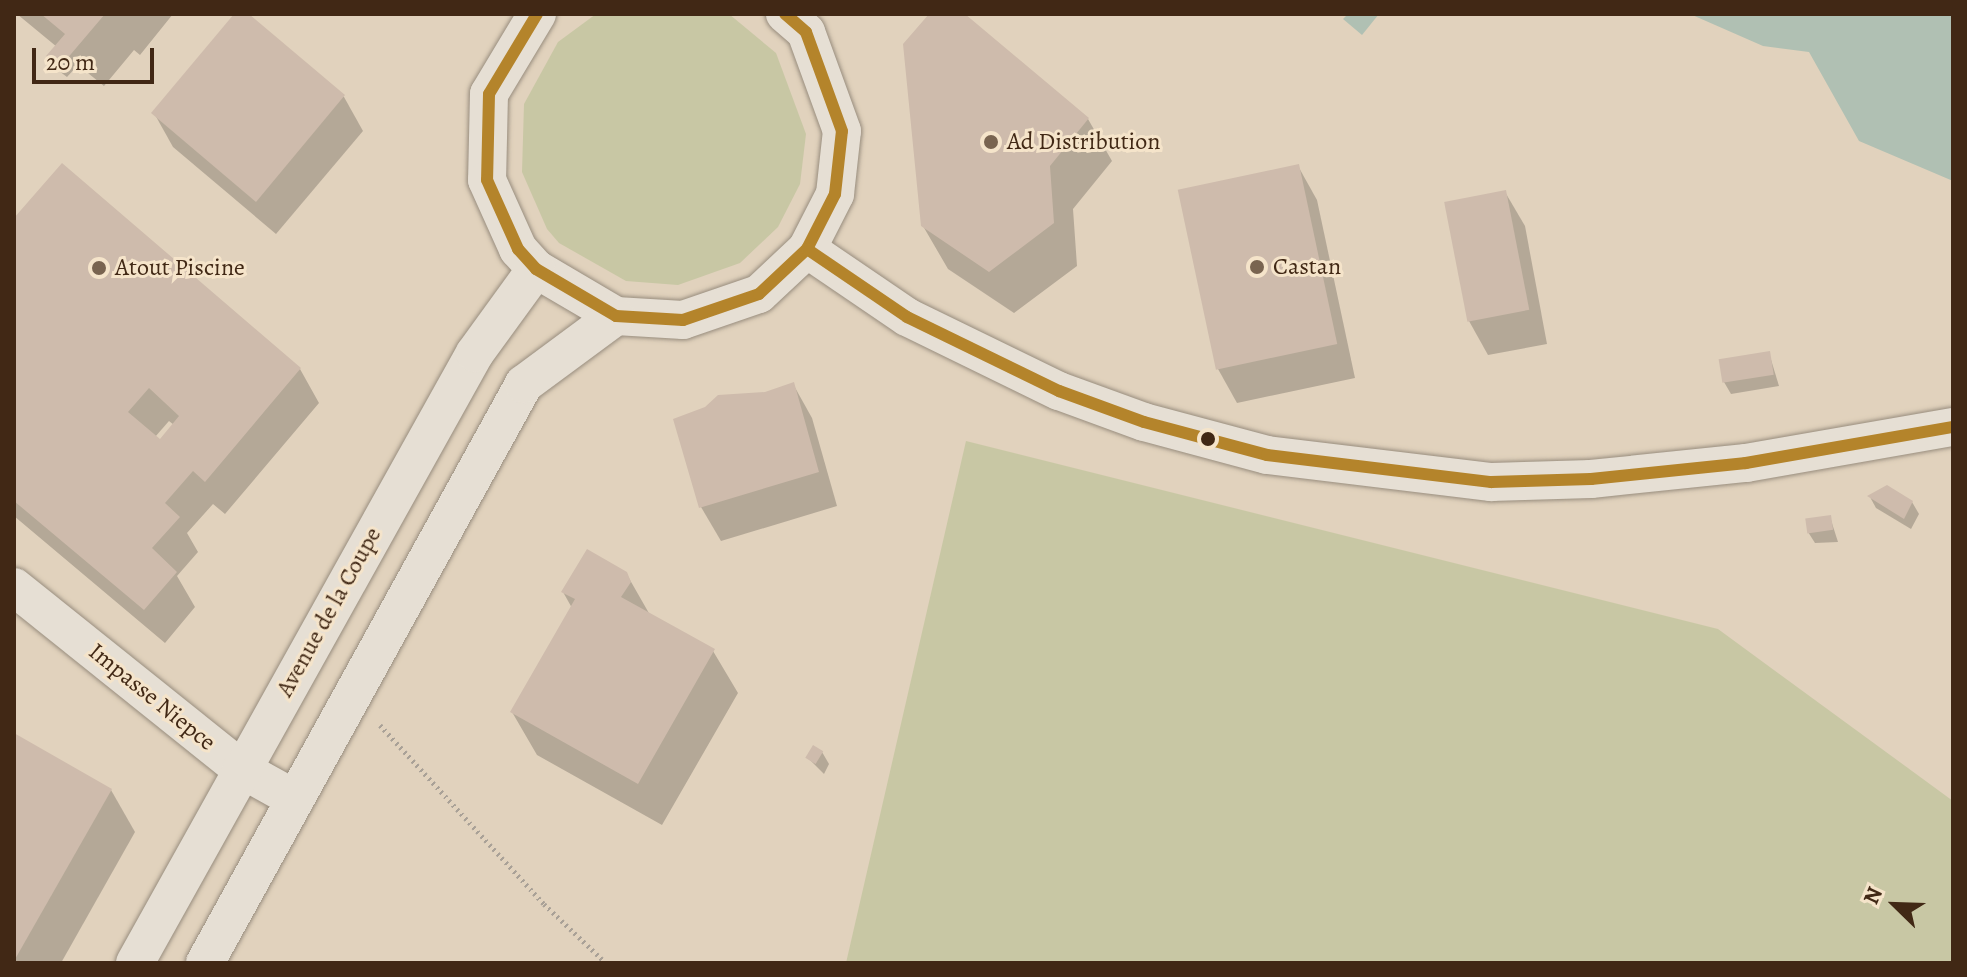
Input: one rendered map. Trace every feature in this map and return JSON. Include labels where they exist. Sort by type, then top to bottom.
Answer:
[{"type":"street","points":[[531,16],[489,94],[487,180],[518,249],[536,269],[616,316],[683,320],[759,294],[807,249],[835,194],[842,131],[804,20]]},
{"type":"street","points":[[807,249],[907,317],[1059,391],[1144,422],[1267,455],[1491,482],[1591,479],[1746,463],[1953,427]]},
{"type":"street","name":"Avenue de la Coupe","points":[[135,963],[475,353],[536,269]]},
{"type":"street","points":[[205,963],[524,384],[616,316]]},
{"type":"street","name":"Impasse Niepce","points":[[14,587],[241,769],[295,799]]},
{"type":"path","points":[[353,694],[544,904],[606,963]]},
{"type":"green space","points":[[596,14],[729,14],[776,53],[806,134],[800,184],[778,227],[740,263],[678,285],[626,281],[559,243],[547,229],[522,172],[524,104],[558,42]]},
{"type":"green space","points":[[966,441],[1718,629],[1953,801],[1953,963],[846,963]]},
{"type":"shaded area","points":[[1348,14],[1379,14],[1362,35],[1343,19]]},
{"type":"shaded area","points":[[1690,14],[1953,14],[1953,181],[1859,141],[1809,52],[1763,46]]},
{"type":"building","points":[[41,14],[105,14],[60,67],[46,56],[65,34]]},
{"type":"building","points":[[234,14],[249,14],[345,95],[256,202],[151,113]]},
{"type":"building","name":"Ad Distribution","points":[[929,14],[965,14],[1089,118],[1050,166],[1054,223],[989,272],[921,226],[903,44]]},
{"type":"building","points":[[62,163],[301,368],[205,482],[193,471],[165,503],[180,517],[152,548],[177,572],[144,610],[14,501],[14,218]],"holes":[[[149,388],[179,416],[160,439],[128,412]]]},
{"type":"building","name":"Castan","points":[[1299,164],[1337,344],[1216,370],[1178,190]]},
{"type":"building","points":[[1506,190],[1529,310],[1467,322],[1444,202]]},
{"type":"building","points":[[1770,351],[1774,375],[1722,383],[1719,359]]},
{"type":"building","points":[[794,382],[819,472],[699,508],[673,419],[705,407],[718,395],[765,392]]},
{"type":"building","points":[[1887,485],[1913,501],[1904,519],[1867,496]]},
{"type":"building","points":[[1831,515],[1833,530],[1807,533],[1805,519]]},
{"type":"building","points":[[587,549],[627,572],[631,582],[621,597],[715,649],[638,784],[510,712],[575,599],[561,592]]},
{"type":"building","points":[[14,733],[112,789],[14,961]]},
{"type":"building","points":[[813,745],[823,751],[816,764],[805,758]]},
{"type":"transit line","points":[[537,14],[489,94],[487,180],[518,249],[536,269],[616,316],[683,320],[759,294],[807,249],[835,194],[842,131],[806,32],[785,14]]},
{"type":"transit line","points":[[807,249],[907,317],[1059,391],[1144,422],[1267,455],[1491,482],[1591,479],[1746,463],[1953,427]]},
{"type":"place","name":"Ad Distribution","points":[[991,142]]},
{"type":"place","name":"Castan","points":[[1257,267]]},
{"type":"place","name":"Atout Piscine","points":[[99,268]]}]
